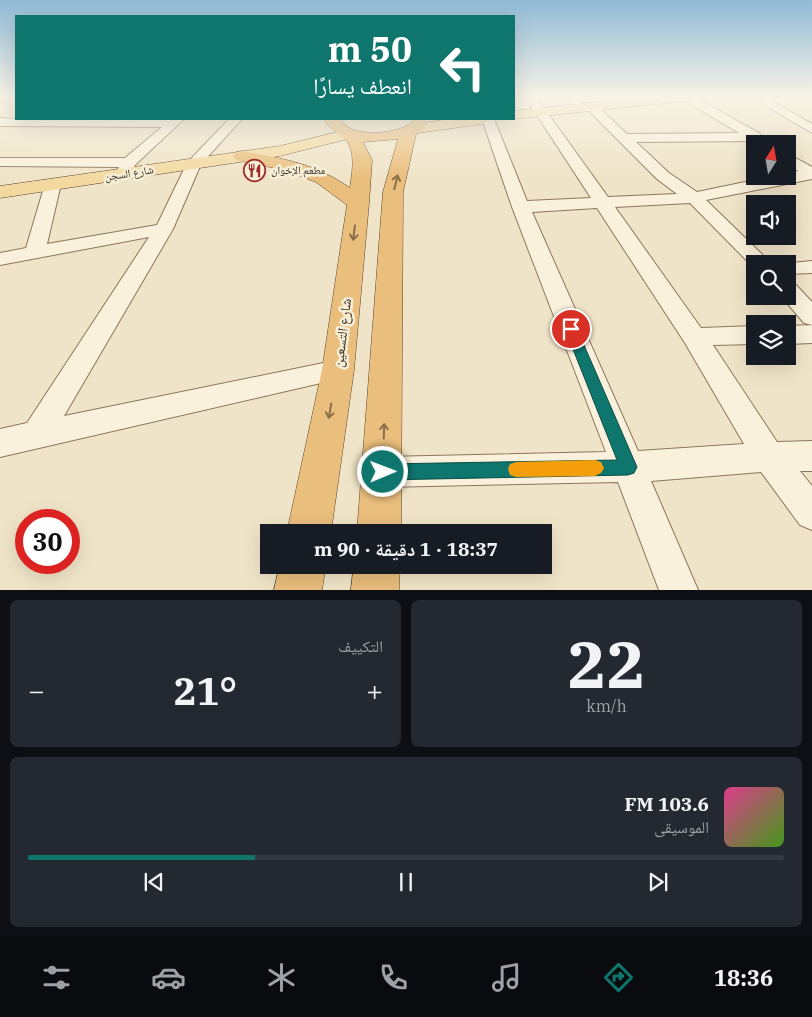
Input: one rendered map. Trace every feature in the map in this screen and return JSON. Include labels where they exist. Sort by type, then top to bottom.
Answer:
[{"type":"highway","points":[[342,127],[380,137],[415,126]]},
{"type":"highway","points":[[380,524],[394,192],[415,126]]},
{"type":"highway","name":"شارع التسعين","points":[[310,524],[338,370],[363,160],[342,127]]},
{"type":"highway","points":[[250,155],[289,165],[323,178],[358,203]]},
{"type":"highway","points":[[298,590],[301,574]]},
{"type":"highway","points":[[375,590],[376,574]]},
{"type":"main road","points":[[415,126],[439,124]]},
{"type":"main road","name":"شارع السجن","points":[[0,192],[53,184],[126,169],[250,155],[317,144],[342,127]]},
{"type":"street","points":[[0,162],[126,169],[173,124]]},
{"type":"street","points":[[38,433],[164,229],[194,162],[232,124]]},
{"type":"street","points":[[490,124],[521,207],[679,590]]},
{"type":"street","points":[[549,124],[694,337],[769,457],[812,513]]},
{"type":"street","points":[[606,124],[663,176],[694,198],[753,255]]},
{"type":"street","points":[[734,124],[752,135]]},
{"type":"street","points":[[623,138],[746,140]]},
{"type":"street","points":[[796,163],[812,173]]},
{"type":"street","points":[[521,207],[694,198],[812,173]]},
{"type":"street","points":[[35,252],[53,184]]},
{"type":"street","points":[[0,259],[164,229]]},
{"type":"street","points":[[796,268],[812,267]]},
{"type":"street","points":[[796,299],[812,317]]},
{"type":"street","points":[[796,335],[812,334]]},
{"type":"street","points":[[694,337],[746,336]]},
{"type":"street","points":[[0,443],[38,433],[338,370]]},
{"type":"street","points":[[383,472],[628,467],[769,457],[812,456]]},
{"type":"slow traffic","points":[[516,469],[595,468]]},
{"type":"place","name":"مطعم الإخوان","points":[[255,170]]},
{"type":"route","points":[[383,472],[628,467],[571,329]]}]
